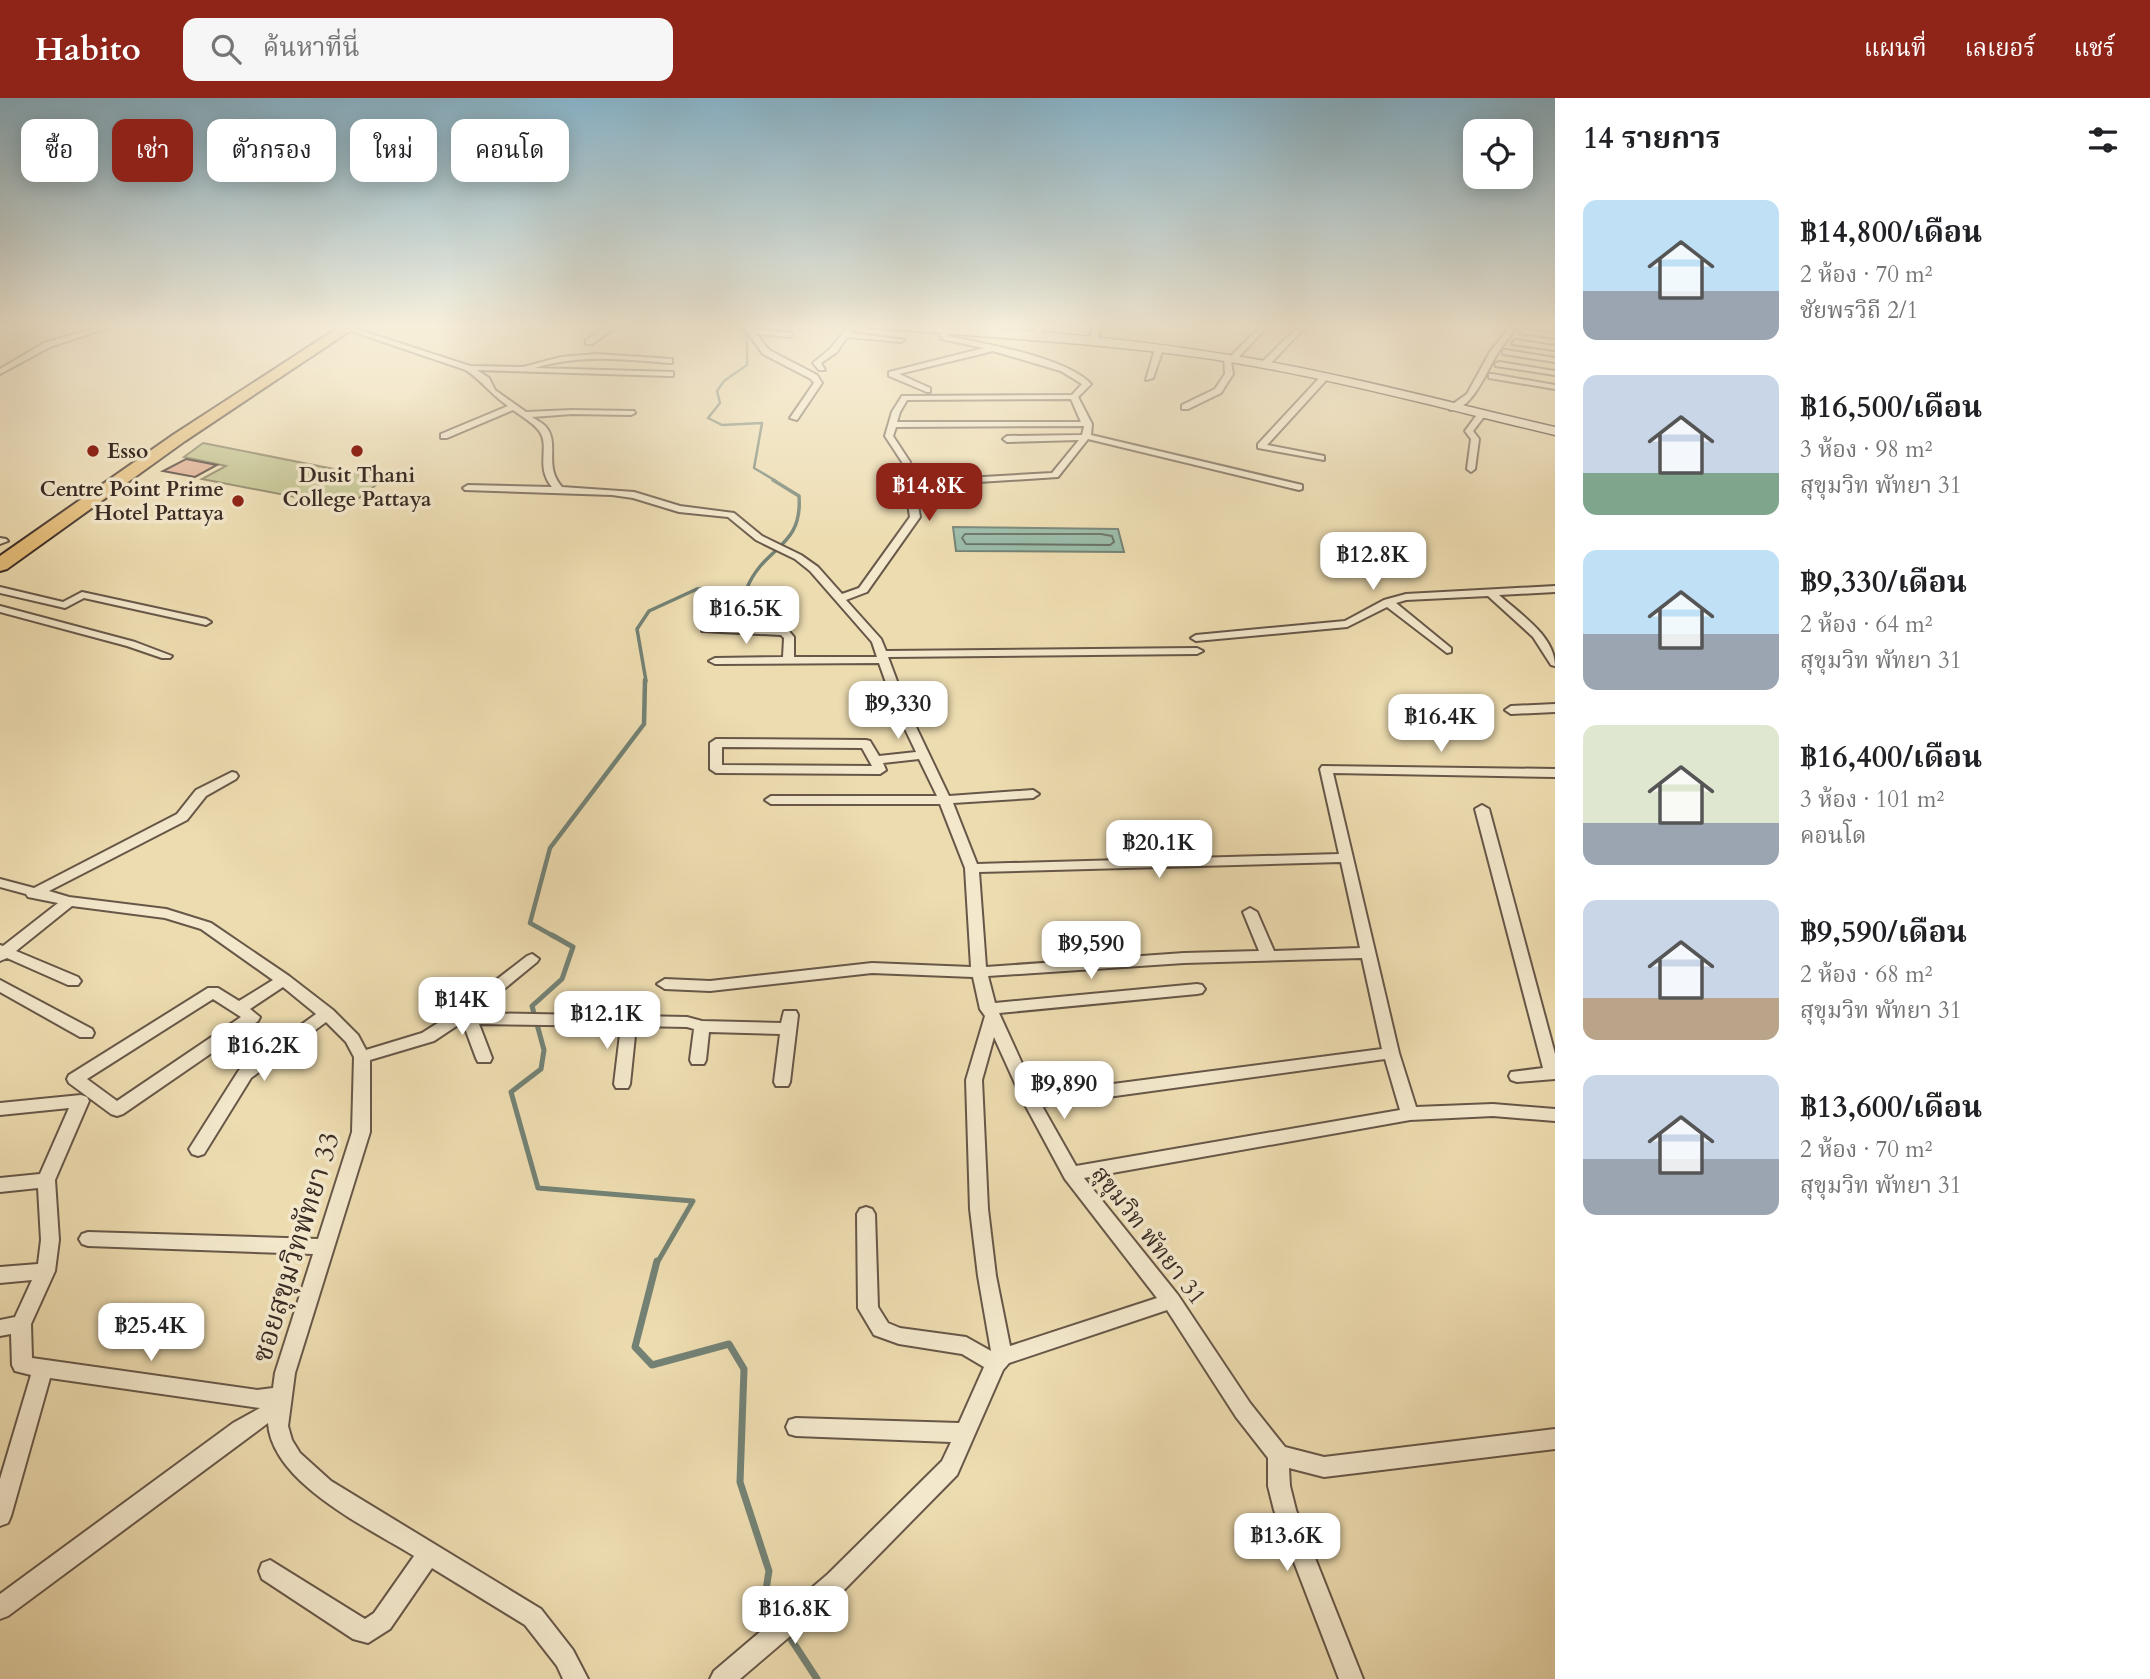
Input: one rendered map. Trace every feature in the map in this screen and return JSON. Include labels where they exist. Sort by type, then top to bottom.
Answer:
[{"type":"highway","points":[[1,542],[226,398]]},
{"type":"highway","points":[[0,565],[237,398]]},
{"type":"highway","points":[[66,499],[86,497],[92,502]]},
{"type":"main road","points":[[1411,398],[1555,431]]},
{"type":"street","points":[[501,398],[543,429],[547,438],[548,477],[559,490]]},
{"type":"street","points":[[794,418],[808,398]]},
{"type":"street","points":[[841,598],[863,590],[915,517],[906,462],[888,436],[896,412],[905,398],[942,398]]},
{"type":"street","points":[[910,484],[1055,475],[1085,437],[1088,424],[1074,398]]},
{"type":"street","points":[[1185,407],[1204,398]]},
{"type":"street","points":[[1311,398],[1261,446],[1321,458]]},
{"type":"street","points":[[1453,408],[1466,398]]},
{"type":"street","points":[[444,436],[513,407]]},
{"type":"street","points":[[524,415],[572,412],[631,413]]},
{"type":"street","points":[[1471,469],[1475,439],[1469,431],[1482,414]]},
{"type":"street","points":[[892,425],[1088,424]]},
{"type":"street","points":[[1007,439],[1085,437],[1299,487]]},
{"type":"street","name":"สุขุมวิท พัทยา 31","points":[[468,488],[611,492],[634,495],[679,509],[721,512],[742,521],[759,538],[814,569],[841,598],[877,641],[901,708],[972,868],[979,972],[990,1013],[1031,1101],[1071,1174],[1171,1301],[1243,1410],[1278,1455]]},
{"type":"street","points":[[1196,638],[1347,624],[1388,602],[1406,597],[1555,589]]},
{"type":"street","points":[[0,590],[65,605],[82,595],[206,622]]},
{"type":"street","points":[[1535,591],[1555,601]]},
{"type":"street","points":[[1491,593],[1536,635],[1555,663]]},
{"type":"street","points":[[1388,602],[1447,650]]},
{"type":"street","points":[[0,609],[120,640],[166,656]]},
{"type":"street","points":[[706,629],[784,632],[789,637],[788,660]]},
{"type":"street","points":[[1536,635],[1555,636]]},
{"type":"street","points":[[715,661],[1197,651]]},
{"type":"street","points":[[1511,710],[1555,708]]},
{"type":"street","points":[[716,743],[866,744],[877,760],[880,770],[716,769],[716,743]]},
{"type":"street","points":[[877,760],[923,755]]},
{"type":"street","points":[[1409,1114],[1391,1053],[1326,769],[1555,773]]},
{"type":"street","points":[[33,894],[182,817],[201,793],[232,776]]},
{"type":"street","points":[[771,800],[944,800],[1033,794]]},
{"type":"street","points":[[1482,809],[1554,1073],[1517,1076]]},
{"type":"street","points":[[972,868],[1346,858]]},
{"type":"street","points":[[0,883],[33,894],[166,914],[206,926],[284,980],[327,1014],[352,1040],[362,1057],[428,1037],[464,1020],[532,958]]},
{"type":"street","points":[[2,952],[69,901]]},
{"type":"street","points":[[1250,912],[1268,956]]},
{"type":"street","points":[[2,952],[74,981]]},
{"type":"street","points":[[665,984],[710,986],[858,968],[979,972],[1368,953]]},
{"type":"street","points":[[238,1009],[284,980]]},
{"type":"street","points":[[0,985],[86,1033]]},
{"type":"street","points":[[722,1679],[836,1582],[950,1468],[998,1360],[979,1209],[974,1080],[990,1013],[1198,989]]},
{"type":"street","points":[[213,992],[238,1009],[252,1017],[117,1110],[75,1079],[213,992]]},
{"type":"street","points":[[198,1149],[245,1074],[327,1014]]},
{"type":"street","points":[[464,1020],[687,1022],[702,1026],[789,1022],[782,1082]]},
{"type":"street","points":[[464,1020],[484,1058]]},
{"type":"street","points":[[622,1084],[629,1022]]},
{"type":"street","points":[[698,1060],[702,1026]]},
{"type":"street","points":[[1031,1101],[1391,1053]]},
{"type":"street","name":"ซอยสุขุมวิทพัทยา 33","points":[[362,1057],[360,1132],[323,1247],[280,1403],[278,1426],[283,1444],[293,1460],[323,1489],[533,1617],[565,1658],[576,1679]]},
{"type":"street","points":[[0,1109],[80,1101],[46,1180],[50,1240],[46,1271],[21,1324],[22,1365],[280,1403]]},
{"type":"street","points":[[1071,1174],[1409,1114],[1493,1110],[1555,1115]]},
{"type":"street","points":[[0,1185],[46,1180]]},
{"type":"street","points":[[866,1214],[868,1308],[881,1329],[899,1336],[966,1346],[998,1360],[1171,1301]]},
{"type":"street","points":[[88,1239],[323,1247]]},
{"type":"street","points":[[0,1275],[46,1271]]},
{"type":"street","points":[[0,1328],[21,1324]]},
{"type":"street","points":[[0,1516],[43,1367]]},
{"type":"street","points":[[0,1608],[280,1403]]},
{"type":"street","points":[[796,1427],[964,1433]]},
{"type":"street","points":[[1350,1679],[1285,1510],[1279,1486],[1278,1455],[1324,1467],[1555,1438]]},
{"type":"street","points":[[270,1571],[360,1631],[368,1631],[382,1621],[429,1553]]},
{"type":"green space","points":[[203,443],[384,479],[347,507],[202,479],[226,466],[184,457]]},
{"type":"water","points":[[953,527],[1118,529],[1124,552],[956,551]]},
{"type":"building","points":[[186,459],[217,465],[195,477],[163,471]]},
{"type":"waterway","points":[[719,398],[720,403],[708,418],[722,425],[762,423],[754,468],[776,481]]},
{"type":"waterway","points":[[646,681],[637,629],[649,611],[697,589],[747,588],[763,563],[789,537],[799,513],[799,496],[773,480]]},
{"type":"waterway","points":[[555,937],[530,923],[550,848],[644,724],[645,680]]},
{"type":"waterway","points":[[552,935],[573,947],[562,979],[532,1006],[544,1050],[541,1069],[511,1092],[538,1188],[693,1201],[657,1263]]},
{"type":"waterway","points":[[657,1261],[635,1347],[652,1365],[729,1344],[744,1369],[740,1482],[769,1571],[764,1602],[778,1620]]},
{"type":"waterway","points":[[787,1633],[817,1679]]},
{"type":"place","name":"Esso","points":[[93,451]]},
{"type":"place","name":"Dusit Thani College Pattaya","points":[[357,451]]},
{"type":"place","name":"Centre Point Prime Hotel Pattaya","points":[[238,501]]}]
